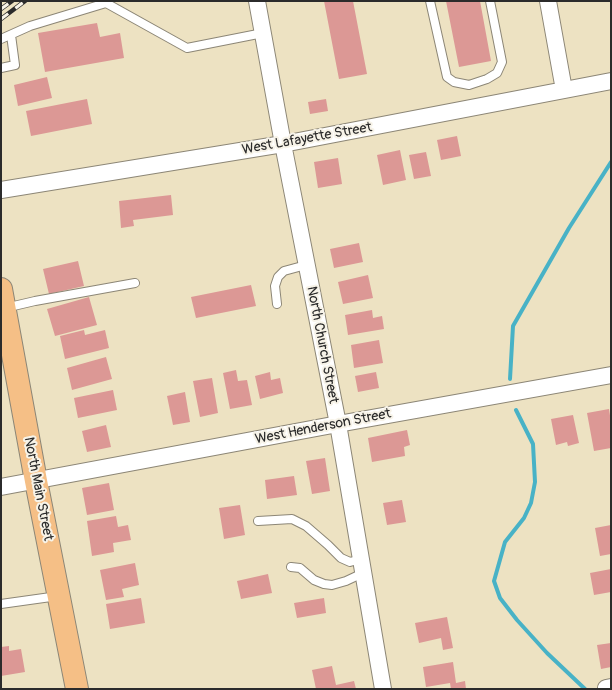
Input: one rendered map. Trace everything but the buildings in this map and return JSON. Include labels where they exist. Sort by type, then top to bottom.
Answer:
[{"type":"main road","name":"North Main Street","points":[[3,299],[36,481],[77,689]]},
{"type":"street","name":"North Church Street","points":[[257,1],[306,265],[338,424],[383,689]]},
{"type":"street","points":[[548,1],[564,90]]},
{"type":"street","name":"West Lafayette Street","points":[[1,190],[283,144],[611,81]]},
{"type":"street","name":"West Henderson Street","points":[[1,487],[611,375]]},
{"type":"lane","points":[[430,1],[447,77],[454,82],[469,85],[487,79],[497,73],[502,62],[490,1]]},
{"type":"lane","points":[[1,39],[30,26],[106,3],[187,48],[263,33]]},
{"type":"lane","points":[[1,68],[15,64],[11,35]]},
{"type":"lane","points":[[277,304],[275,286],[278,278],[284,272],[306,265]]},
{"type":"lane","points":[[3,299],[35,301],[135,283]]},
{"type":"lane","points":[[258,521],[292,519],[306,526],[341,558],[362,566],[346,581],[332,585],[314,580],[300,568],[291,567]]},
{"type":"lane","points":[[1,604],[58,596]]},
{"type":"waterway","points":[[510,379],[513,326],[569,228],[611,162]]},
{"type":"waterway","points":[[516,410],[533,444],[535,482],[531,503],[524,518],[505,542],[494,581],[500,598],[517,620],[547,653],[585,689]]},
{"type":"railway","points":[[1,9],[12,1]]},
{"type":"railway","points":[[1,19],[25,1]]}]
